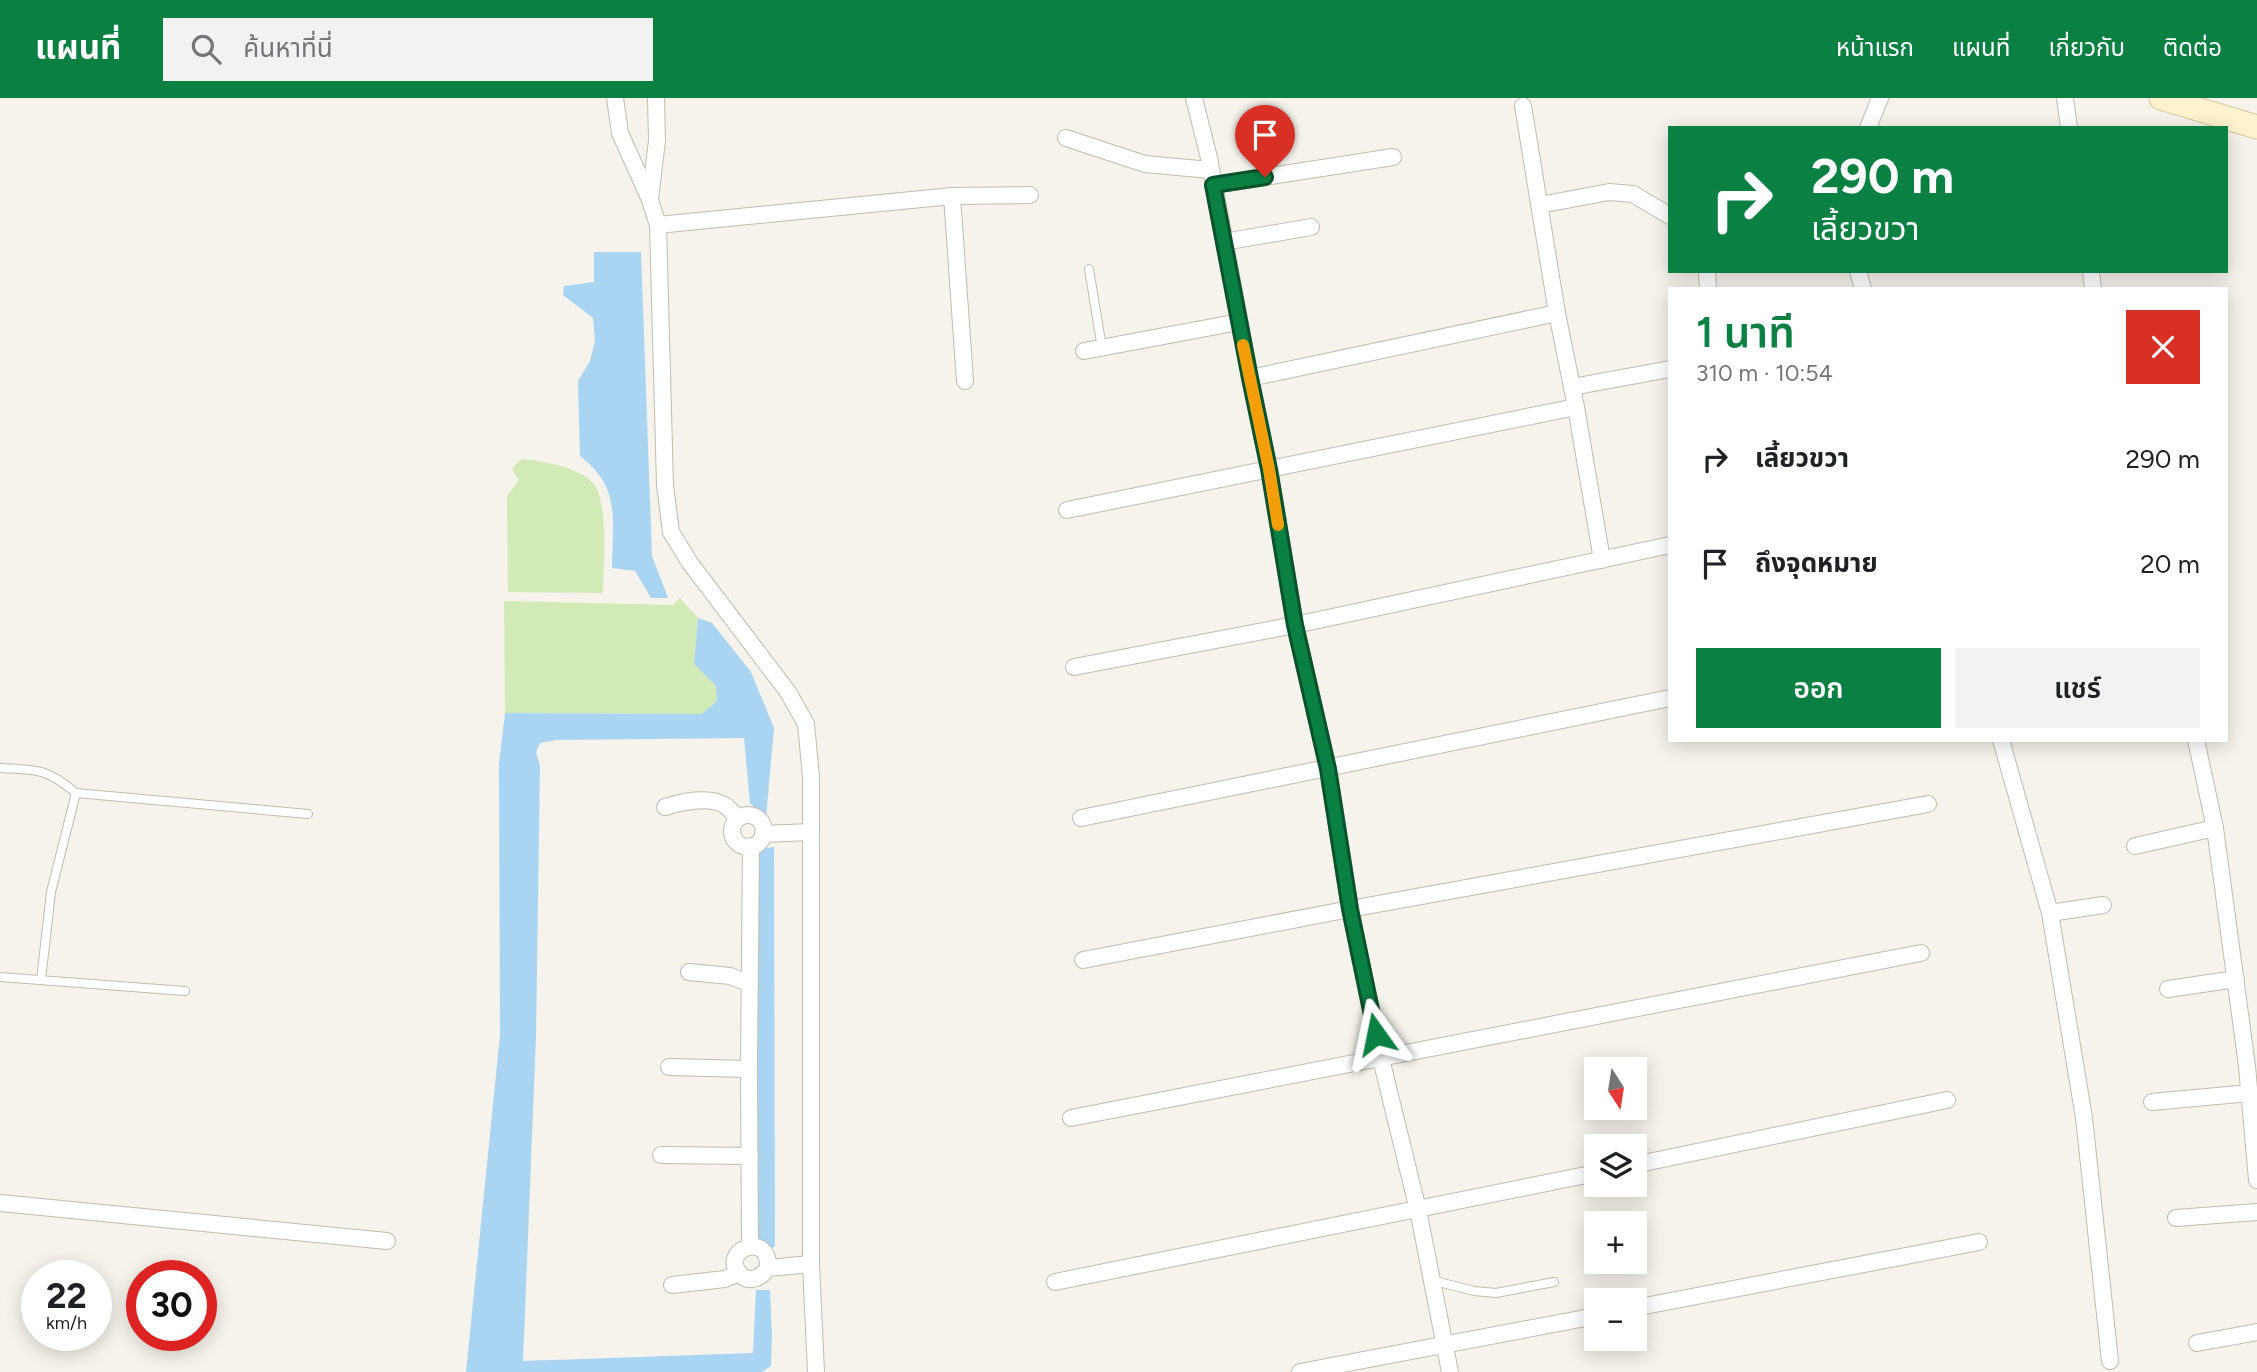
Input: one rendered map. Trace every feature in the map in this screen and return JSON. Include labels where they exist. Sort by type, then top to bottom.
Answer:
[{"type":"main road","points":[[2161,98],[2257,127]]},
{"type":"street","points":[[615,98],[620,133],[650,200],[657,225],[665,485],[671,532],[690,563],[788,692],[806,724],[811,777],[811,1264],[816,1372]]},
{"type":"street","points":[[1194,98],[1211,171],[1269,469],[1295,625],[1328,769],[1350,909],[1381,1059],[1418,1210],[1450,1372]]},
{"type":"street","points":[[1869,126],[1880,98]]},
{"type":"street","points":[[2065,98],[2069,126]]},
{"type":"street","points":[[650,200],[657,141],[656,100]]},
{"type":"street","points":[[1523,106],[1602,559]]},
{"type":"street","points":[[1066,138],[1145,164],[1211,171],[1393,157]]},
{"type":"street","points":[[1540,205],[1609,192],[1633,194],[1668,215]]},
{"type":"street","points":[[657,225],[952,196],[1030,195]]},
{"type":"street","points":[[952,196],[965,381]]},
{"type":"street","points":[[1224,242],[1311,227]]},
{"type":"street","points":[[1250,378],[1558,313]]},
{"type":"street","points":[[1084,351],[1239,322]]},
{"type":"street","points":[[1573,387],[1668,369]]},
{"type":"street","points":[[1067,510],[1576,407]]},
{"type":"street","points":[[1074,667],[1295,625],[1668,545]]},
{"type":"street","points":[[1081,818],[1668,698]]},
{"type":"street","points":[[2002,742],[2050,913],[2084,1118],[2110,1362]]},
{"type":"street","points":[[2196,742],[2215,828],[2236,979],[2257,1180]]},
{"type":"street","points":[[665,807],[685,802],[719,803],[738,818]]},
{"type":"street","points":[[1083,960],[1928,804]]},
{"type":"street","points":[[738,818],[756,818],[763,827],[759,842],[751,846],[739,844],[735,840],[732,828],[738,818]]},
{"type":"street","points":[[2135,846],[2215,828]]},
{"type":"street","points":[[763,834],[811,832]]},
{"type":"street","points":[[750,1246],[751,846]]},
{"type":"street","points":[[2050,913],[2103,905]]},
{"type":"street","points":[[1071,1118],[1921,953]]},
{"type":"street","points":[[689,972],[730,976],[750,984]]},
{"type":"street","points":[[2168,989],[2236,979]]},
{"type":"street","points":[[669,1067],[749,1069]]},
{"type":"street","points":[[2152,1102],[2250,1094]]},
{"type":"street","points":[[1647,1162],[1947,1100]]},
{"type":"street","points":[[661,1154],[750,1156]]},
{"type":"street","points":[[1055,1282],[1584,1175]]},
{"type":"street","points":[[0,1203],[387,1241]]},
{"type":"street","points":[[2176,1218],[2257,1212]]},
{"type":"street","points":[[1647,1306],[1979,1242]]},
{"type":"street","points":[[750,1246],[765,1252],[768,1259],[768,1268],[764,1275],[757,1279],[749,1279],[739,1273],[735,1262],[737,1254],[750,1246]]},
{"type":"street","points":[[768,1268],[811,1264]]},
{"type":"street","points":[[672,1285],[725,1279],[739,1273]]},
{"type":"street","points":[[1300,1372],[1584,1318]]},
{"type":"street","points":[[2197,1343],[2257,1332]]},
{"type":"lane","points":[[1089,269],[1102,348]]},
{"type":"lane","points":[[0,768],[39,770],[58,778],[76,793],[308,814]]},
{"type":"lane","points":[[41,980],[51,892],[76,793]]},
{"type":"lane","points":[[0,977],[185,991]]},
{"type":"lane","points":[[1432,1280],[1475,1292],[1496,1293],[1554,1282]]},
{"type":"green space","points":[[521,459],[550,463],[572,470],[589,479],[595,486],[604,522],[603,593],[508,592],[507,496],[519,480],[512,469]]},
{"type":"green space","points":[[680,598],[698,618],[694,664],[716,686],[717,701],[702,714],[505,713],[504,601],[673,605]]},
{"type":"water","points":[[594,252],[641,252],[652,556],[668,598],[651,598],[635,571],[612,568],[613,520],[609,493],[603,480],[580,456],[578,381],[590,361],[595,341],[593,318],[563,295],[564,286],[594,282]]},
{"type":"water","points":[[698,618],[712,623],[751,672],[774,728],[766,818],[750,803],[744,738],[557,740],[540,743],[536,752],[540,766],[536,1037],[523,1361],[753,1353],[756,1290],[770,1290],[771,1366],[762,1372],[466,1372],[500,1035],[499,764],[505,713],[702,714],[717,701],[716,686],[694,664]]},
{"type":"water","points":[[774,847],[775,1246],[769,1250],[759,1246],[755,1233],[758,849]]},
{"type":"slow traffic","points":[[1243,345],[1278,525]]},
{"type":"route","points":[[1265,177],[1213,185],[1269,469],[1295,625],[1328,769],[1350,909],[1376,1034]]}]
